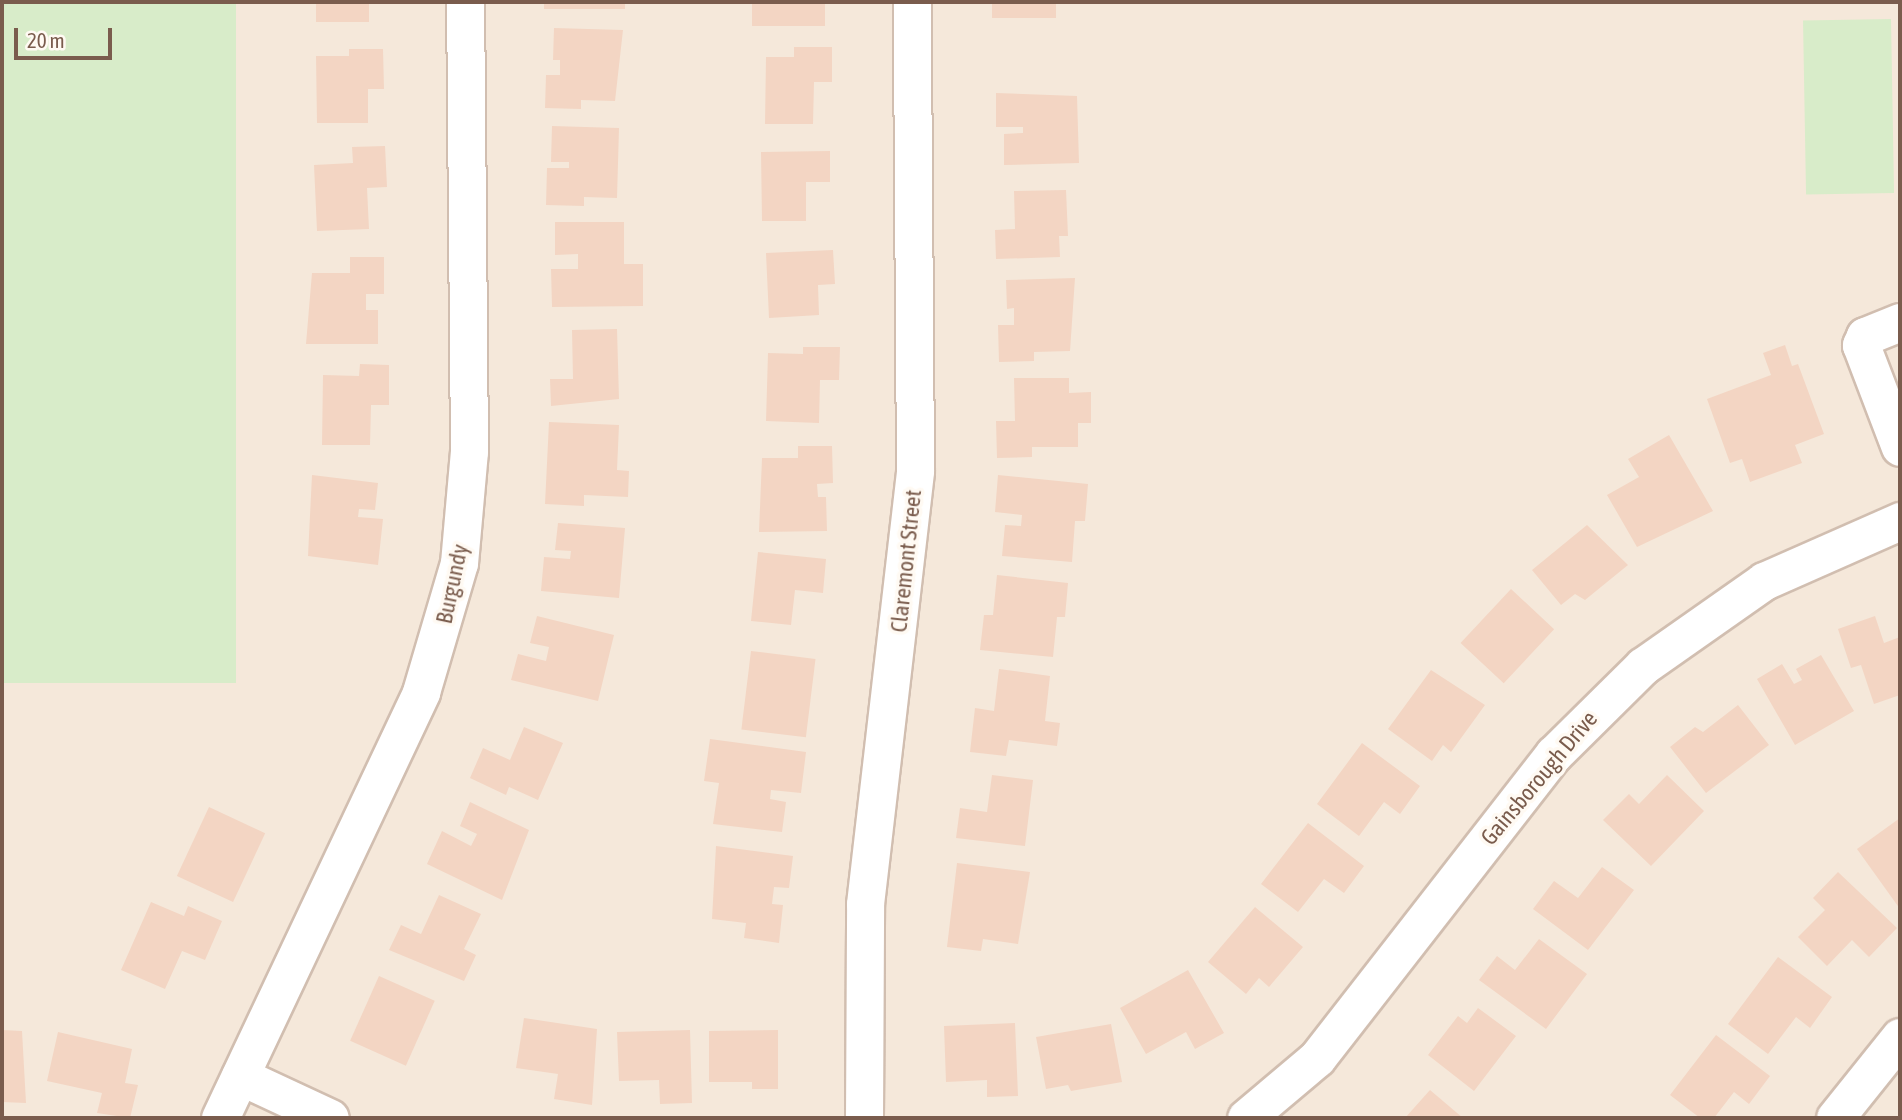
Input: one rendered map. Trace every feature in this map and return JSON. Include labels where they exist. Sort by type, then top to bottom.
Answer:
[{"type":"street","name":"Burgundy","points":[[219,1118],[421,692],[459,563],[469,452],[465,2]]},
{"type":"street","name":"Claremont Street","points":[[864,1118],[865,904],[915,471],[912,2]]},
{"type":"street","points":[[1900,322],[1865,336],[1861,345],[1900,447]]},
{"type":"street","name":"Gainsborough Drive","points":[[1246,1118],[1317,1058],[1554,754],[1643,666],[1764,580],[1900,521]]},
{"type":"street","points":[[1835,1118],[1900,1037]]},
{"type":"street","points":[[240,1076],[330,1118]]},
{"type":"shaded area","points":[[2,2],[1900,2],[1900,1118],[2,1118]]},
{"type":"green space","points":[[2,2],[236,2],[236,683],[2,683]]},
{"type":"green space","points":[[1891,19],[1894,193],[1806,195],[1803,21]]},
{"type":"building","points":[[316,2],[369,2],[369,22],[316,22]]},
{"type":"building","points":[[544,2],[625,2],[625,9],[544,9]]},
{"type":"building","points":[[752,2],[825,2],[825,26],[752,26]]},
{"type":"building","points":[[992,2],[1056,2],[1056,18],[992,18]]},
{"type":"building","points":[[554,28],[623,30],[615,101],[581,100],[581,109],[545,108],[546,75],[560,75],[560,60],[553,60]]},
{"type":"building","points":[[794,47],[832,47],[832,82],[814,82],[813,124],[765,124],[766,57],[794,57]]},
{"type":"building","points":[[349,49],[383,49],[384,89],[368,89],[368,123],[317,123],[316,56],[349,56]]},
{"type":"building","points":[[996,93],[1077,96],[1079,163],[1004,165],[1004,134],[1023,133],[1023,127],[996,127]]},
{"type":"building","points":[[552,126],[619,128],[617,198],[584,197],[584,206],[546,205],[547,168],[569,168],[569,162],[551,162]]},
{"type":"building","points":[[385,146],[387,187],[367,188],[369,229],[317,231],[314,165],[353,163],[352,147]]},
{"type":"building","points":[[830,151],[830,182],[806,182],[806,221],[762,221],[761,152]]},
{"type":"building","points":[[1066,190],[1068,236],[1059,236],[1060,257],[996,259],[995,230],[1015,229],[1014,191]]},
{"type":"building","points":[[555,222],[624,222],[624,264],[643,264],[643,306],[552,307],[551,269],[578,269],[578,254],[555,255]]},
{"type":"building","points":[[833,250],[835,284],[818,285],[819,315],[769,318],[766,253]]},
{"type":"building","points":[[350,257],[384,257],[384,294],[366,294],[366,310],[378,310],[378,344],[306,344],[312,273],[350,273]]},
{"type":"building","points":[[1075,278],[1070,351],[1034,352],[1034,361],[999,362],[998,325],[1014,325],[1014,308],[1007,309],[1006,280]]},
{"type":"building","points":[[617,329],[619,399],[551,406],[550,379],[573,379],[572,330]]},
{"type":"building","points":[[1785,345],[1792,366],[1798,364],[1824,434],[1795,445],[1802,463],[1750,482],[1742,459],[1730,463],[1707,399],[1771,375],[1763,353]]},
{"type":"building","points":[[803,347],[840,347],[839,380],[820,380],[819,423],[766,421],[768,353],[803,354]]},
{"type":"building","points":[[360,364],[389,365],[389,405],[371,405],[370,445],[322,445],[323,375],[359,376]]},
{"type":"building","points":[[1014,378],[1069,378],[1069,393],[1091,392],[1091,423],[1078,423],[1078,447],[1032,447],[1032,457],[997,458],[996,421],[1015,421]]},
{"type":"building","points":[[549,422],[619,425],[617,470],[629,471],[628,497],[584,495],[584,506],[545,504]]},
{"type":"building","points":[[1669,435],[1713,511],[1637,547],[1607,495],[1639,477],[1628,459]]},
{"type":"building","points":[[798,446],[832,446],[833,483],[817,484],[818,497],[826,497],[827,531],[759,532],[762,458],[798,458]]},
{"type":"building","points":[[312,475],[378,483],[375,510],[359,509],[358,517],[383,519],[378,565],[308,556]]},
{"type":"building","points":[[998,475],[1088,484],[1085,521],[1075,521],[1072,562],[1002,556],[1005,525],[1021,526],[1022,515],[995,512]]},
{"type":"building","points":[[558,523],[625,528],[619,598],[541,591],[544,557],[570,559],[571,551],[555,550]]},
{"type":"building","points":[[1587,525],[1628,565],[1585,600],[1575,594],[1561,605],[1532,570]]},
{"type":"building","points":[[758,552],[826,559],[823,593],[795,590],[791,625],[751,621]]},
{"type":"building","points":[[997,575],[1068,583],[1065,617],[1057,617],[1053,657],[980,650],[984,615],[993,615]]},
{"type":"building","points":[[1511,589],[1554,629],[1504,683],[1461,643]]},
{"type":"building","points":[[537,616],[614,635],[598,701],[511,680],[518,654],[546,661],[549,647],[530,643]]},
{"type":"building","points":[[1875,616],[1884,643],[1900,637],[1900,695],[1874,704],[1861,665],[1851,668],[1838,629]]},
{"type":"building","points":[[751,651],[816,659],[806,737],[741,729]]},
{"type":"building","points":[[1821,655],[1854,711],[1795,745],[1757,679],[1782,664],[1794,684],[1802,680],[1796,669]]},
{"type":"building","points":[[999,669],[1050,676],[1045,721],[1060,723],[1057,746],[1009,740],[1006,756],[970,752],[975,708],[994,711]]},
{"type":"building","points":[[1431,670],[1485,705],[1451,752],[1443,745],[1432,761],[1388,729]]},
{"type":"building","points":[[1738,705],[1769,745],[1706,793],[1670,747],[1695,727],[1703,732]]},
{"type":"building","points":[[524,727],[563,743],[538,800],[509,787],[506,795],[470,778],[483,748],[510,760]]},
{"type":"building","points":[[710,739],[806,752],[801,793],[771,790],[770,799],[786,802],[782,832],[713,824],[719,783],[704,781]]},
{"type":"building","points":[[1362,743],[1420,786],[1400,814],[1384,802],[1359,836],[1317,804]]},
{"type":"building","points":[[992,775],[1033,780],[1025,846],[956,838],[960,808],[987,812]]},
{"type":"building","points":[[1667,775],[1704,811],[1651,866],[1603,820],[1629,794],[1639,804]]},
{"type":"building","points":[[470,802],[529,830],[502,900],[427,864],[442,831],[471,846],[477,834],[460,826]]},
{"type":"building","points":[[209,807],[265,833],[233,902],[177,876]]},
{"type":"building","points":[[1900,818],[1900,909],[1857,849]]},
{"type":"building","points":[[1308,823],[1364,866],[1344,893],[1324,879],[1298,912],[1261,884]]},
{"type":"building","points":[[716,846],[793,856],[789,888],[774,887],[772,904],[783,905],[779,943],[744,938],[746,923],[712,919]]},
{"type":"building","points":[[957,863],[1030,872],[1018,944],[983,939],[981,951],[947,947]]},
{"type":"building","points":[[1602,867],[1634,890],[1588,950],[1533,909],[1554,881],[1578,898]]},
{"type":"building","points":[[1838,872],[1897,928],[1869,957],[1852,940],[1827,966],[1798,937],[1825,910],[1813,898]]},
{"type":"building","points":[[439,895],[481,914],[464,949],[476,955],[464,981],[389,950],[401,925],[421,934]]},
{"type":"building","points":[[151,902],[184,916],[188,906],[222,921],[205,960],[182,951],[165,989],[121,970]]},
{"type":"building","points":[[1255,907],[1303,947],[1269,987],[1259,978],[1246,994],[1208,962]]},
{"type":"building","points":[[1539,939],[1587,974],[1546,1029],[1479,980],[1497,956],[1515,970]]},
{"type":"building","points":[[1778,957],[1832,997],[1810,1028],[1796,1017],[1768,1054],[1728,1024]]},
{"type":"building","points":[[1188,970],[1224,1033],[1195,1049],[1186,1032],[1146,1054],[1120,1008]]},
{"type":"building","points":[[379,976],[435,1001],[406,1066],[350,1041]]},
{"type":"building","points":[[1478,1008],[1516,1036],[1474,1091],[1428,1055],[1458,1016],[1467,1023]]},
{"type":"building","points":[[524,1018],[597,1029],[592,1105],[554,1099],[558,1074],[516,1068]]},
{"type":"building","points":[[1015,1023],[1018,1096],[987,1097],[987,1080],[946,1082],[944,1026]]},
{"type":"building","points":[[1111,1024],[1122,1082],[1071,1091],[1068,1085],[1046,1089],[1036,1037]]},
{"type":"building","points":[[2,1030],[22,1031],[26,1103],[2,1102]]},
{"type":"building","points":[[690,1030],[692,1103],[660,1104],[659,1080],[619,1081],[617,1032]]},
{"type":"building","points":[[778,1030],[778,1089],[752,1089],[752,1082],[709,1082],[709,1031]]},
{"type":"building","points":[[58,1032],[132,1049],[125,1083],[138,1085],[130,1118],[97,1113],[102,1093],[47,1081]]},
{"type":"building","points":[[1716,1035],[1770,1076],[1749,1104],[1734,1092],[1714,1118],[1700,1118],[1670,1095]]},
{"type":"building","points":[[1430,1090],[1463,1118],[1405,1118]]}]
